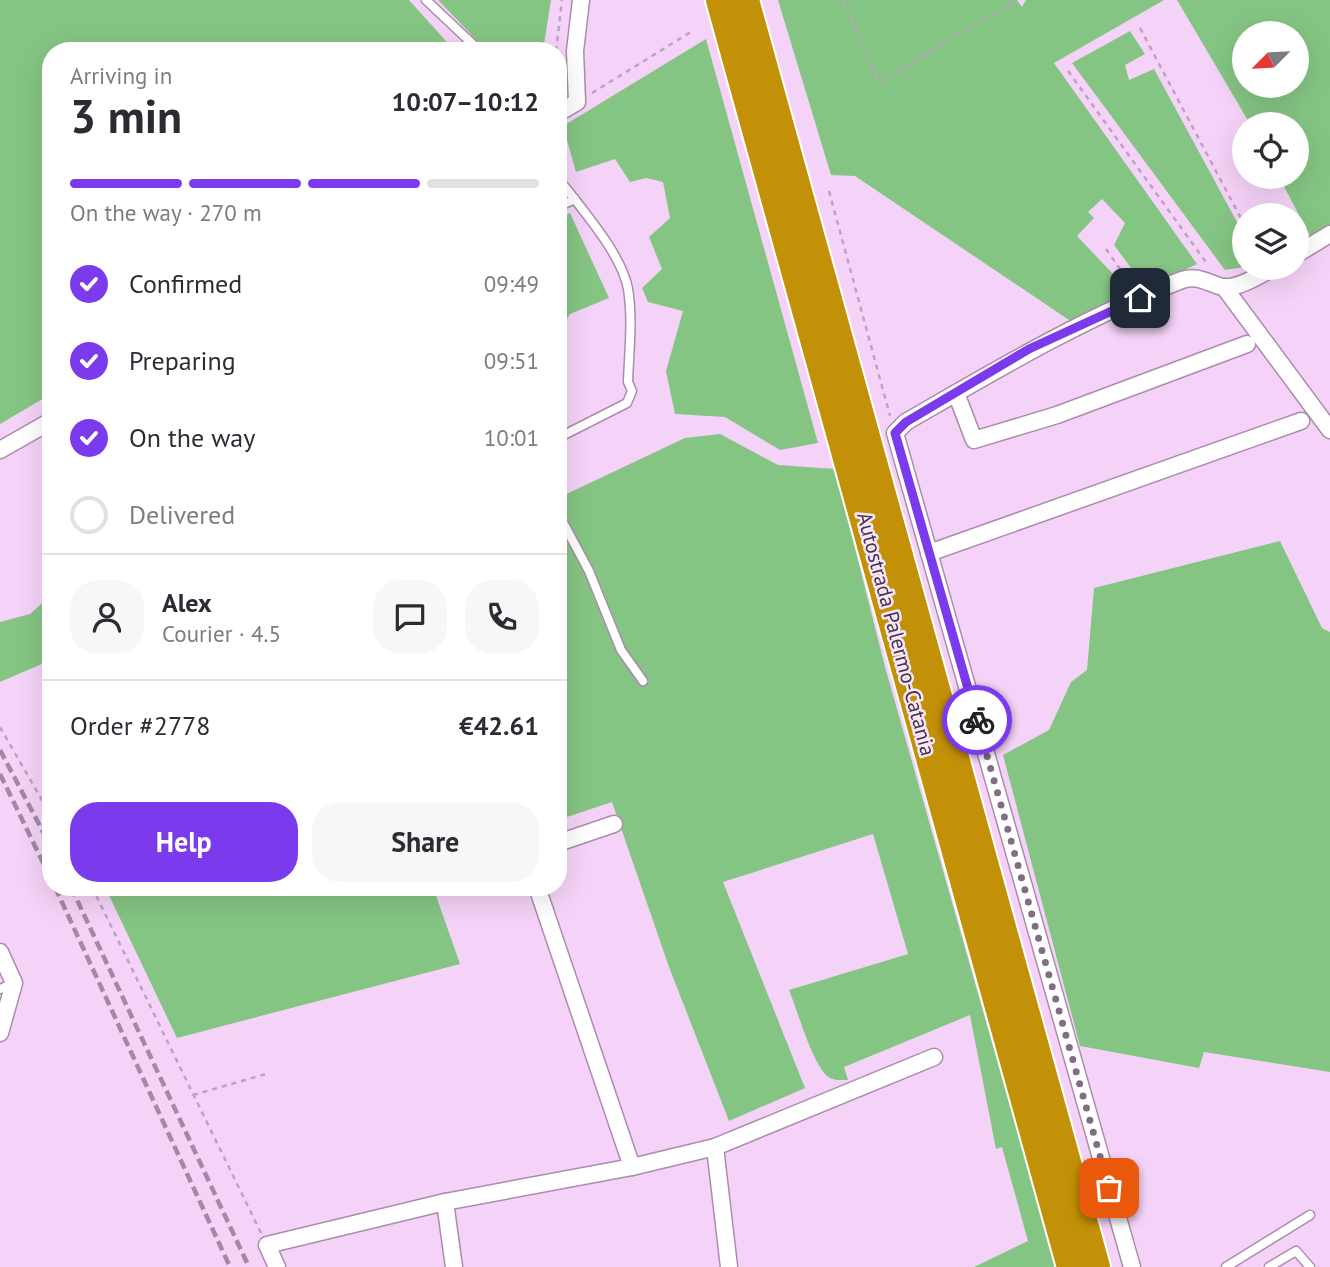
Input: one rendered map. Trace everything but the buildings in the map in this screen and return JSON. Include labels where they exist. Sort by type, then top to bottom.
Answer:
[{"type":"highway","name":"Autostrada Palermo-Catania","points":[[720,0],[1071,1267]]},
{"type":"highway","name":"Autostrada Palermo-Catania","points":[[745,0],[1096,1267]]},
{"type":"street","points":[[567,108],[577,102],[575,51],[581,0]]},
{"type":"street","points":[[1309,247],[1330,234]]},
{"type":"street","points":[[1132,1267],[895,433],[906,422],[1029,349],[1140,298],[1186,279],[1201,278],[1224,287],[1235,286],[1248,280]]},
{"type":"street","points":[[1224,287],[1330,429]]},
{"type":"street","points":[[956,393],[974,440],[1057,415],[1247,344]]},
{"type":"street","points":[[929,553],[1301,421]]},
{"type":"street","points":[[0,450],[42,426]]},
{"type":"street","points":[[567,840],[614,824]]},
{"type":"street","points":[[540,896],[632,1167]]},
{"type":"street","points":[[0,952],[7,986],[0,1033]]},
{"type":"street","points":[[277,1267],[267,1245],[445,1202],[632,1167],[715,1147],[934,1057]]},
{"type":"street","points":[[715,1147],[729,1267]]},
{"type":"street","points":[[445,1202],[454,1267]]},
{"type":"lane","points":[[426,0],[470,42]]},
{"type":"lane","points":[[567,189],[617,260],[628,286],[628,382],[632,391],[627,403],[567,433]]},
{"type":"lane","points":[[567,203],[575,199]]},
{"type":"lane","points":[[567,530],[589,571],[621,650],[643,681]]},
{"type":"lane","points":[[1226,1267],[1310,1215]]},
{"type":"lane","points":[[1269,1267],[1296,1251],[1310,1267]]},
{"type":"path","points":[[557,42],[562,0]]},
{"type":"path","points":[[842,0],[879,82],[1017,0]]},
{"type":"path","points":[[1140,28],[1233,203]]},
{"type":"path","points":[[577,102],[694,30]]},
{"type":"path","points":[[1068,71],[1224,287]]},
{"type":"path","points":[[828,191],[895,433]]},
{"type":"path","points":[[1105,248],[1140,298]]},
{"type":"path","points":[[0,727],[42,800]]},
{"type":"path","points":[[96,896],[267,1245]]},
{"type":"path","points":[[193,1095],[266,1074]]},
{"type":"green space","points":[[0,0],[409,0],[447,42],[42,42],[42,399],[0,424]]},
{"type":"green space","points":[[438,0],[551,0],[544,42],[478,42]]},
{"type":"green space","points":[[778,0],[1017,0],[1022,7],[1026,0],[1164,0],[1054,63],[1197,264],[1146,288],[1114,245],[1125,223],[1102,199],[1088,212],[1094,218],[1077,236],[1131,293],[1072,322],[855,176],[831,175]]},
{"type":"green space","points":[[1177,0],[1330,0],[1330,225],[1310,236],[1309,203],[1293,203],[1285,189],[1309,189],[1309,112],[1243,112],[1235,98],[1309,98],[1309,21],[1232,21],[1232,93]]},
{"type":"green space","points":[[1130,31],[1145,54],[1125,65],[1129,80],[1154,69],[1232,213],[1232,269],[1225,270],[1072,63]]},
{"type":"green space","points":[[706,39],[818,443],[780,450],[725,417],[675,414],[666,371],[683,311],[648,302],[642,288],[662,269],[649,237],[670,218],[663,182],[646,178],[630,182],[615,159],[576,172],[567,140],[567,124]]},
{"type":"green space","points":[[570,213],[609,298],[570,314],[567,319],[567,214]]},
{"type":"green space","points":[[720,434],[778,465],[835,469],[885,667],[1056,1267],[974,1267],[1028,1241],[1002,1147],[996,1149],[970,1015],[844,1067],[848,1080],[827,1076],[810,1048],[789,990],[908,954],[873,834],[723,882],[805,1088],[729,1121],[669,967],[612,802],[567,817],[567,494],[685,438]]},
{"type":"green space","points":[[1280,541],[1322,628],[1330,632],[1330,1072],[1204,1052],[1199,1068],[1080,1046],[1003,755],[1049,730],[1071,682],[1087,670],[1094,588]]},
{"type":"green space","points":[[42,603],[42,664],[0,682],[0,622],[30,614]]},
{"type":"green space","points":[[109,896],[436,896],[460,964],[177,1038]]},
{"type":"railway","points":[[0,750],[42,830]]},
{"type":"railway","points":[[0,774],[42,860]]},
{"type":"railway","points":[[59,896],[230,1267]]},
{"type":"railway","points":[[75,896],[249,1267]]},
{"type":"way so far","points":[[977,720],[1109,1188]]},
{"type":"route","points":[[977,720],[895,433],[906,422],[1029,349],[1140,298]]}]
